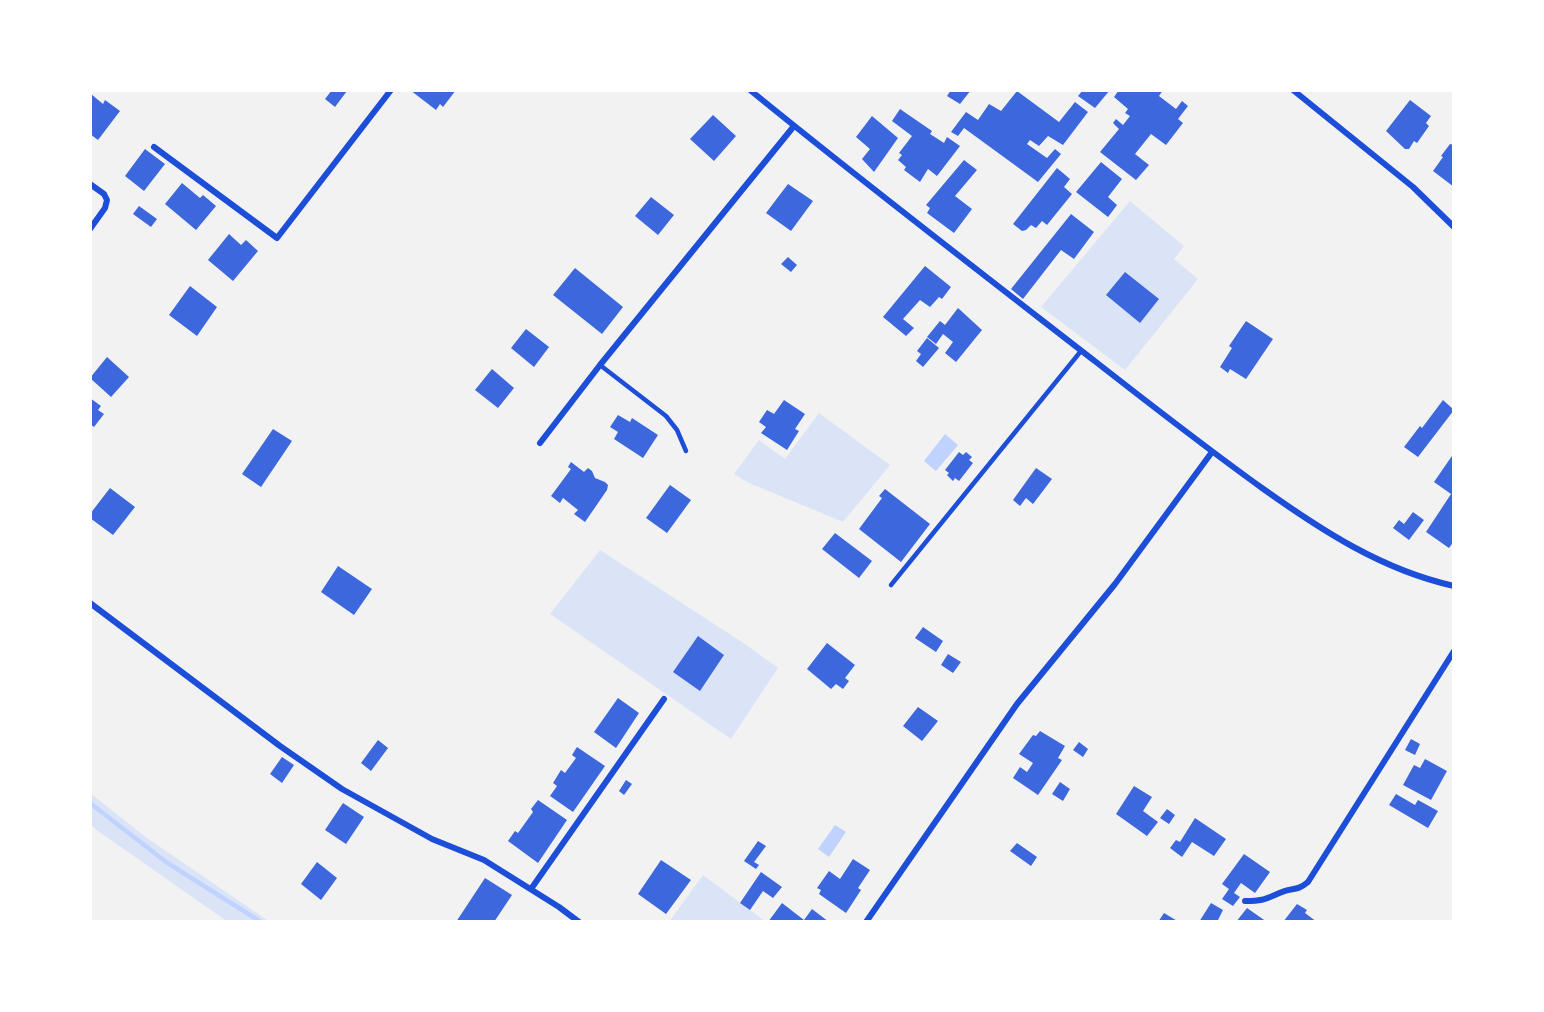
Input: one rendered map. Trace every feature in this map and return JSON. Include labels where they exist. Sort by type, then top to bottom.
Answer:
[{"type":"street","points":[[154,147],[277,238],[392,90]]},
{"type":"street","points":[[750,90],[1212,452],[1304,517],[1345,544],[1396,568],[1454,586]]},
{"type":"street","points":[[1293,90],[1413,188],[1454,227]]},
{"type":"street","points":[[540,443],[600,365],[794,126]]},
{"type":"street","points":[[90,184],[104,194],[107,200],[105,208],[90,229]]},
{"type":"street","points":[[866,922],[1021,699],[1114,584],[1212,452]]},
{"type":"street","points":[[90,603],[280,746],[342,789],[432,838],[484,860],[579,922]]},
{"type":"street","points":[[1245,901],[1263,901],[1282,891],[1296,890],[1308,882],[1454,651]]},
{"type":"street","points":[[531,889],[664,699]]},
{"type":"lane","points":[[891,585],[1081,351]]},
{"type":"lane","points":[[600,365],[666,416],[677,430],[686,451]]},
{"type":"shaded area","points":[[1130,201],[1184,246],[1174,259],[1198,279],[1125,370],[1041,307]]},
{"type":"shaded area","points":[[819,413],[890,465],[843,522],[747,482],[734,474],[759,440],[785,459]]},
{"type":"shaded area","points":[[600,550],[778,668],[731,739],[550,614]]},
{"type":"shaded area","points":[[90,793],[147,838],[270,922],[228,922],[98,831],[90,824]]},
{"type":"shaded area","points":[[703,875],[766,922],[669,922]]},
{"type":"water","points":[[945,434],[958,445],[936,471],[924,461]]},
{"type":"water","points":[[835,825],[846,832],[829,857],[818,849]]},
{"type":"building","points":[[332,90],[347,91],[335,107],[325,99]]},
{"type":"building","points":[[410,90],[456,90],[443,107],[440,104],[436,110]]},
{"type":"building","points":[[951,90],[971,90],[960,104],[947,96]]},
{"type":"building","points":[[1083,90],[1110,90],[1095,108],[1078,96]]},
{"type":"building","points":[[1119,90],[1163,90],[1159,96],[1176,109],[1182,101],[1188,106],[1178,119],[1183,123],[1166,145],[1151,134],[1135,154],[1149,165],[1136,180],[1100,152],[1119,129],[1113,123],[1116,119],[1123,125],[1130,116],[1125,113],[1128,109],[1114,97]]},
{"type":"building","points":[[1017,91],[1059,122],[1075,102],[1088,112],[1063,145],[1048,136],[1039,146],[1030,140],[1027,144],[1047,158],[1055,149],[1061,154],[1038,182],[964,128],[958,136],[951,132],[966,112],[978,120],[989,104],[1001,111]]},
{"type":"building","points":[[91,94],[103,104],[105,100],[120,111],[98,140],[90,134]]},
{"type":"building","points":[[1410,100],[1431,116],[1426,123],[1429,126],[1417,143],[1414,141],[1409,149],[1405,149],[1386,131]]},
{"type":"building","points":[[900,109],[932,131],[930,134],[944,143],[947,137],[960,146],[937,176],[928,169],[920,182],[904,170],[906,167],[898,160],[902,155],[899,153],[912,136],[892,121]]},
{"type":"building","points":[[713,115],[736,136],[714,161],[690,139]]},
{"type":"building","points":[[872,116],[898,138],[874,172],[862,159],[870,149],[856,137]]},
{"type":"building","points":[[1450,144],[1454,145],[1454,187],[1433,171]]},
{"type":"building","points":[[145,149],[165,164],[144,191],[125,176]]},
{"type":"building","points":[[964,160],[977,170],[955,196],[972,209],[954,233],[927,213],[930,208],[926,205]]},
{"type":"building","points":[[1101,162],[1122,179],[1108,197],[1117,205],[1108,217],[1076,192]]},
{"type":"building","points":[[1057,168],[1070,179],[1064,187],[1072,194],[1047,225],[1042,221],[1036,228],[1031,225],[1022,231],[1013,224]]},
{"type":"building","points":[[182,183],[200,198],[203,195],[216,206],[196,230],[165,204]]},
{"type":"building","points":[[788,184],[813,201],[791,231],[766,213]]},
{"type":"building","points":[[651,197],[674,215],[658,235],[635,216]]},
{"type":"building","points":[[139,206],[157,219],[151,227],[133,214]]},
{"type":"building","points":[[1071,214],[1094,232],[1074,259],[1061,250],[1023,299],[1011,289]]},
{"type":"building","points":[[229,234],[241,245],[246,240],[258,251],[233,281],[208,260]]},
{"type":"building","points":[[788,257],[797,265],[791,272],[781,264]]},
{"type":"building","points":[[925,266],[951,287],[942,299],[939,297],[930,307],[920,300],[903,319],[914,328],[906,336],[883,317]]},
{"type":"building","points":[[575,268],[623,307],[602,334],[553,295]]},
{"type":"building","points":[[1125,272],[1159,299],[1140,323],[1106,295]]},
{"type":"building","points":[[190,286],[217,307],[197,336],[169,315]]},
{"type":"building","points":[[958,308],[982,330],[956,362],[945,353],[953,342],[943,334],[936,344],[927,337],[940,321],[945,325]]},
{"type":"building","points":[[1246,321],[1273,339],[1246,379],[1230,369],[1228,373],[1220,367],[1232,348],[1229,346]]},
{"type":"building","points":[[526,329],[549,347],[534,367],[511,348]]},
{"type":"building","points":[[927,338],[939,348],[923,367],[916,361],[921,354],[917,351]]},
{"type":"building","points":[[107,357],[129,377],[111,397],[90,378]]},
{"type":"building","points":[[492,369],[514,388],[498,408],[475,390]]},
{"type":"building","points":[[90,398],[101,406],[98,410],[104,414],[94,427],[90,424]]},
{"type":"building","points":[[784,400],[805,414],[795,429],[799,431],[787,450],[761,433],[766,427],[759,422],[767,410],[774,414]]},
{"type":"building","points":[[1443,400],[1454,410],[1418,457],[1404,447]]},
{"type":"building","points":[[618,415],[630,422],[632,418],[658,435],[643,458],[614,439],[618,432],[610,427]]},
{"type":"building","points":[[273,429],[292,441],[261,487],[242,474]]},
{"type":"building","points":[[959,452],[963,455],[966,452],[972,457],[969,460],[973,463],[959,481],[955,478],[953,481],[945,470]]},
{"type":"building","points":[[1454,453],[1454,541],[1449,548],[1426,532],[1451,494],[1434,482]]},
{"type":"building","points":[[571,462],[584,472],[588,468],[595,478],[608,485],[585,522],[574,514],[578,510],[563,498],[560,503],[551,496],[571,469],[568,467]]},
{"type":"building","points":[[1036,468],[1052,479],[1033,504],[1026,498],[1020,506],[1013,500]]},
{"type":"building","points":[[670,485],[691,500],[667,533],[646,518]]},
{"type":"building","points":[[110,488],[135,507],[113,535],[90,518],[90,514]]},
{"type":"building","points":[[885,489],[930,524],[901,562],[859,529],[882,498],[879,496]]},
{"type":"building","points":[[1413,512],[1424,520],[1409,540],[1393,528],[1399,520],[1404,524]]},
{"type":"building","points":[[835,533],[872,561],[859,578],[822,549]]},
{"type":"building","points":[[338,566],[372,589],[354,615],[321,592]]},
{"type":"building","points":[[923,627],[943,641],[936,652],[915,638]]},
{"type":"building","points":[[698,636],[724,655],[700,691],[673,672]]},
{"type":"building","points":[[827,643],[855,665],[845,678],[849,681],[843,689],[836,684],[831,689],[807,669]]},
{"type":"building","points":[[948,654],[961,662],[953,673],[941,665]]},
{"type":"building","points":[[618,698],[639,713],[616,748],[594,732]]},
{"type":"building","points":[[918,707],[938,721],[922,741],[903,726]]},
{"type":"building","points":[[1040,731],[1065,746],[1058,758],[1062,760],[1038,795],[1013,778],[1020,767],[1027,772],[1033,763],[1019,754],[1033,735],[1036,736]]},
{"type":"building","points":[[1411,739],[1420,744],[1415,755],[1405,750]]},
{"type":"building","points":[[378,740],[388,748],[371,771],[361,763]]},
{"type":"building","points":[[1079,742],[1088,749],[1083,757],[1073,750]]},
{"type":"building","points":[[577,747],[605,766],[573,812],[550,796],[557,786],[553,783],[561,770],[565,773],[576,758],[572,755]]},
{"type":"building","points":[[282,757],[294,765],[282,783],[270,774]]},
{"type":"building","points":[[1425,759],[1447,771],[1431,800],[1403,785],[1414,765],[1420,768]]},
{"type":"building","points":[[626,780],[632,784],[624,795],[619,791]]},
{"type":"building","points":[[1060,782],[1070,789],[1063,801],[1052,794]]},
{"type":"building","points":[[1134,786],[1152,797],[1143,811],[1158,822],[1147,836],[1116,814]]},
{"type":"building","points":[[1396,794],[1415,805],[1418,800],[1438,811],[1428,828],[1389,805]]},
{"type":"building","points":[[538,800],[567,820],[538,863],[508,841],[515,831],[518,833],[533,812],[531,809]]},
{"type":"building","points":[[343,803],[364,817],[346,844],[325,830]]},
{"type":"building","points":[[1167,809],[1175,815],[1169,824],[1160,818]]},
{"type":"building","points":[[1195,818],[1226,839],[1214,856],[1192,842],[1182,857],[1170,848],[1176,840],[1180,842]]},
{"type":"building","points":[[758,841],[766,846],[754,862],[759,865],[756,869],[744,861]]},
{"type":"building","points":[[1017,843],[1037,857],[1031,866],[1010,851]]},
{"type":"building","points":[[1244,854],[1270,872],[1255,893],[1241,883],[1234,893],[1240,897],[1233,906],[1222,899],[1229,889],[1222,884]]},
{"type":"building","points":[[853,859],[870,870],[858,888],[861,890],[846,913],[819,894],[821,890],[817,888],[829,871],[840,879]]},
{"type":"building","points":[[661,860],[691,880],[666,914],[638,894]]},
{"type":"building","points":[[317,862],[337,878],[321,900],[301,884]]},
{"type":"building","points":[[761,872],[782,887],[773,898],[763,891],[750,910],[740,903]]},
{"type":"building","points":[[485,878],[512,895],[494,922],[456,922]]},
{"type":"building","points":[[782,903],[804,920],[812,909],[829,922],[768,922]]},
{"type":"building","points":[[1211,903],[1223,910],[1217,922],[1199,922]]},
{"type":"building","points":[[1297,904],[1307,910],[1305,913],[1317,922],[1283,922]]},
{"type":"building","points":[[1247,908],[1267,922],[1236,922]]},
{"type":"building","points":[[1164,913],[1179,922],[1158,922]]},
{"type":"waterway","points":[[90,803],[166,862],[261,922]]}]
